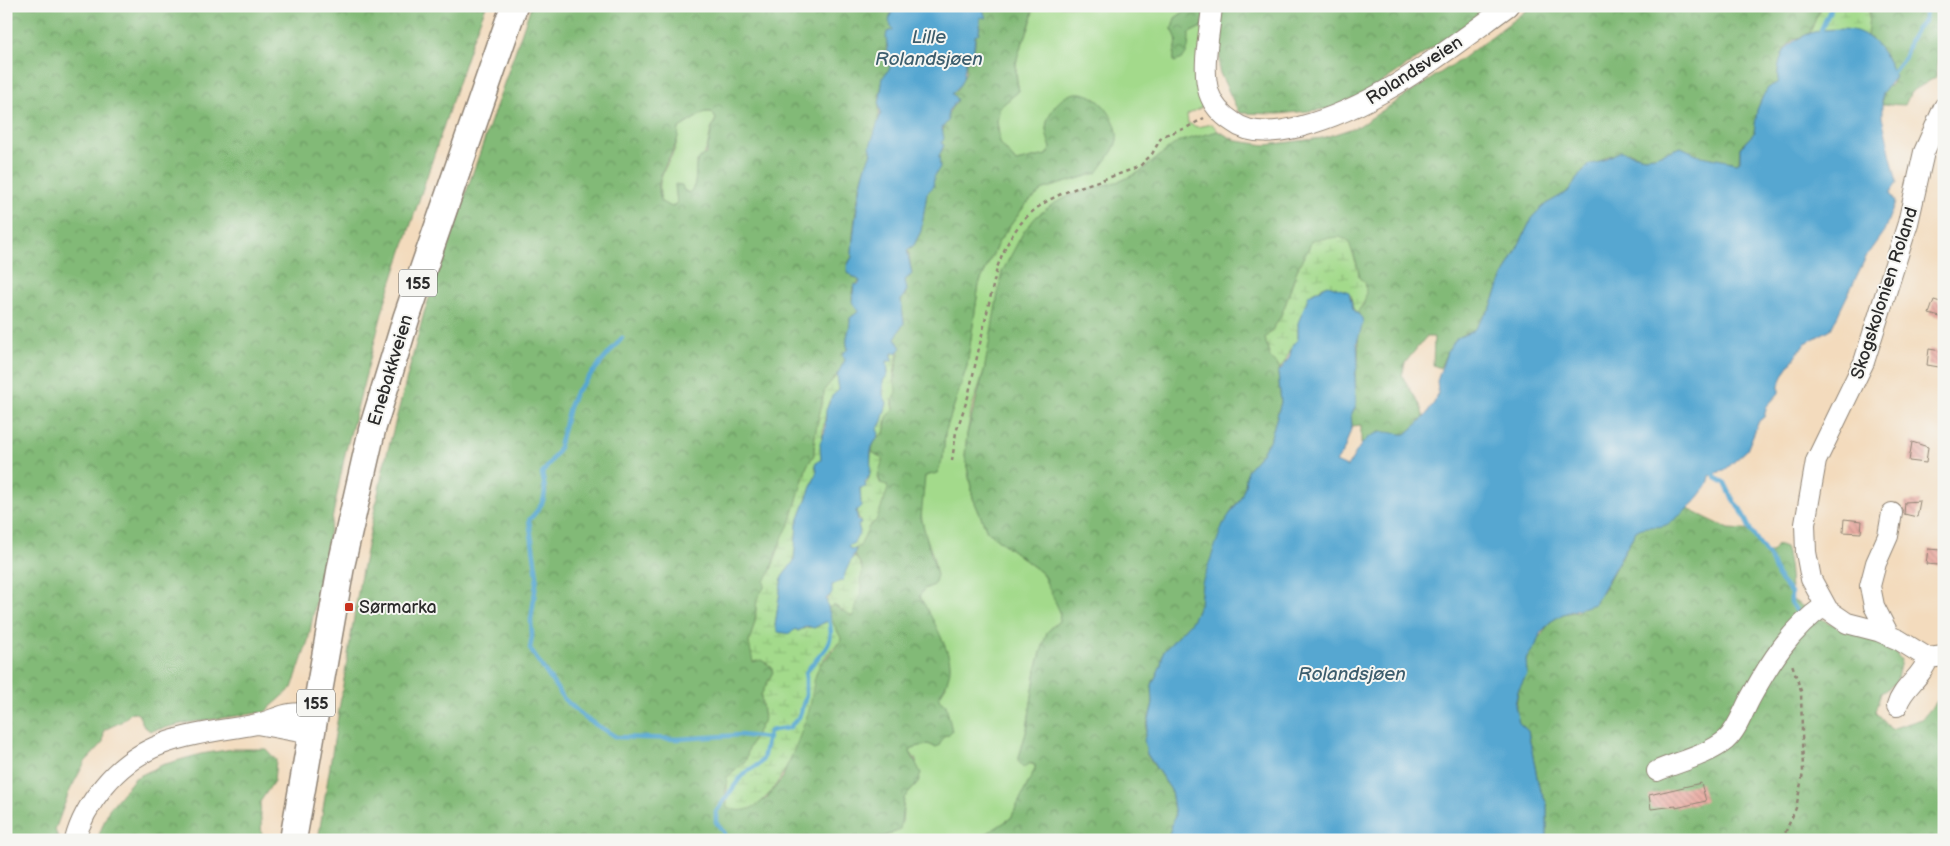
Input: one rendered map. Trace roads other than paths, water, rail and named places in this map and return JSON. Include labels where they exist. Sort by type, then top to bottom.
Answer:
[{"type":"main road","name":"Enebakkveien","points":[[293,840],[348,531],[382,394],[423,266],[514,6]]},
{"type":"street","name":"Rolandsveien","points":[[1212,6],[1207,84],[1209,94],[1218,109],[1236,125],[1255,131],[1293,128],[1329,118],[1365,103],[1400,83],[1508,6]]},
{"type":"street","name":"Skogskolonien Roland","points":[[1936,657],[1889,635],[1847,623],[1834,616],[1824,606],[1811,579],[1806,552],[1805,524],[1813,473],[1824,441],[1850,395],[1870,344],[1908,223],[1924,152],[1944,107]]},
{"type":"street","points":[[1889,635],[1874,606],[1870,586],[1876,563],[1888,536],[1892,512]]},
{"type":"street","points":[[1657,771],[1717,746],[1730,736],[1764,674],[1785,644],[1802,622],[1824,606]]},
{"type":"street","points":[[1897,706],[1900,698],[1925,667],[1936,657]]},
{"type":"street","points":[[76,840],[86,812],[95,797],[117,772],[138,755],[172,740],[257,724],[313,725]]},
{"type":"water","name":"Lille Rolandsjøen","points":[[893,6],[982,6],[986,18],[980,17],[979,33],[975,36],[973,57],[966,61],[961,82],[952,93],[957,100],[948,111],[948,121],[942,128],[944,139],[941,143],[944,145],[939,156],[940,167],[934,177],[933,187],[927,193],[921,231],[914,245],[907,250],[912,274],[905,280],[907,290],[901,300],[904,323],[895,338],[901,348],[898,352],[892,353],[892,361],[887,361],[888,374],[883,381],[883,395],[887,403],[882,421],[877,430],[879,433],[872,447],[871,470],[865,483],[866,487],[860,488],[861,506],[856,511],[861,524],[858,525],[860,532],[854,543],[848,546],[851,549],[856,549],[843,580],[832,585],[832,593],[826,599],[831,619],[814,628],[807,626],[798,631],[795,629],[790,634],[778,632],[775,626],[782,577],[794,561],[797,524],[817,471],[815,463],[821,460],[820,443],[825,431],[826,410],[832,396],[839,390],[837,375],[845,360],[842,354],[848,349],[847,341],[850,318],[859,311],[852,302],[854,285],[859,284],[860,281],[848,273],[847,266],[852,257],[855,219],[864,172],[872,153],[870,146],[881,113],[879,105],[883,77],[890,68],[886,37],[887,32],[893,30],[889,21]]},
{"type":"water","name":"Rolandsjøen","points":[[1848,29],[1860,32],[1879,48],[1892,70],[1895,77],[1882,93],[1882,117],[1897,183],[1890,193],[1895,202],[1884,231],[1867,255],[1831,329],[1804,344],[1786,370],[1779,385],[1779,393],[1767,406],[1764,417],[1759,421],[1747,450],[1726,469],[1710,476],[1705,489],[1699,497],[1672,522],[1636,531],[1594,604],[1563,614],[1550,622],[1540,634],[1536,645],[1526,659],[1527,674],[1518,691],[1515,705],[1519,723],[1528,731],[1539,787],[1547,804],[1547,840],[1167,840],[1175,816],[1171,790],[1147,754],[1144,740],[1153,703],[1152,685],[1161,665],[1163,652],[1191,622],[1200,605],[1202,583],[1223,524],[1240,499],[1245,486],[1247,470],[1262,453],[1271,437],[1281,402],[1278,373],[1289,358],[1293,344],[1298,339],[1298,323],[1309,295],[1328,285],[1349,292],[1353,309],[1362,318],[1363,323],[1357,342],[1356,406],[1351,415],[1352,426],[1344,450],[1336,462],[1347,467],[1363,443],[1372,435],[1385,432],[1406,434],[1424,418],[1438,393],[1437,381],[1447,352],[1457,338],[1473,331],[1491,307],[1501,281],[1533,216],[1546,204],[1569,191],[1581,173],[1590,164],[1597,163],[1621,151],[1644,157],[1655,156],[1681,147],[1701,156],[1737,163],[1740,161],[1740,148],[1754,133],[1757,110],[1763,96],[1768,88],[1778,82],[1778,71],[1783,53],[1794,41],[1821,30]]},
{"type":"waterway","points":[[1821,30],[1832,6]]},
{"type":"waterway","points":[[1893,72],[1905,57],[1910,40],[1916,30],[1925,20],[1926,6]]},
{"type":"waterway","points":[[622,338],[575,393],[569,407],[558,451],[542,474],[545,488],[544,499],[539,509],[529,520],[537,576],[531,620],[532,636],[530,649],[564,699],[585,718],[616,737],[678,739],[740,735],[768,738]]},
{"type":"waterway","points":[[1714,474],[1716,478],[1725,483],[1751,531],[1772,562],[1777,576],[1791,593],[1791,603],[1798,613]]},
{"type":"waterway","points":[[724,840],[724,833],[716,822],[716,812],[743,774],[759,764],[763,759],[769,732],[789,728],[799,717],[806,696],[806,673],[828,644],[831,630],[829,620]]},
{"type":"place","name":"Sørmarka","points":[[349,607]]}]
